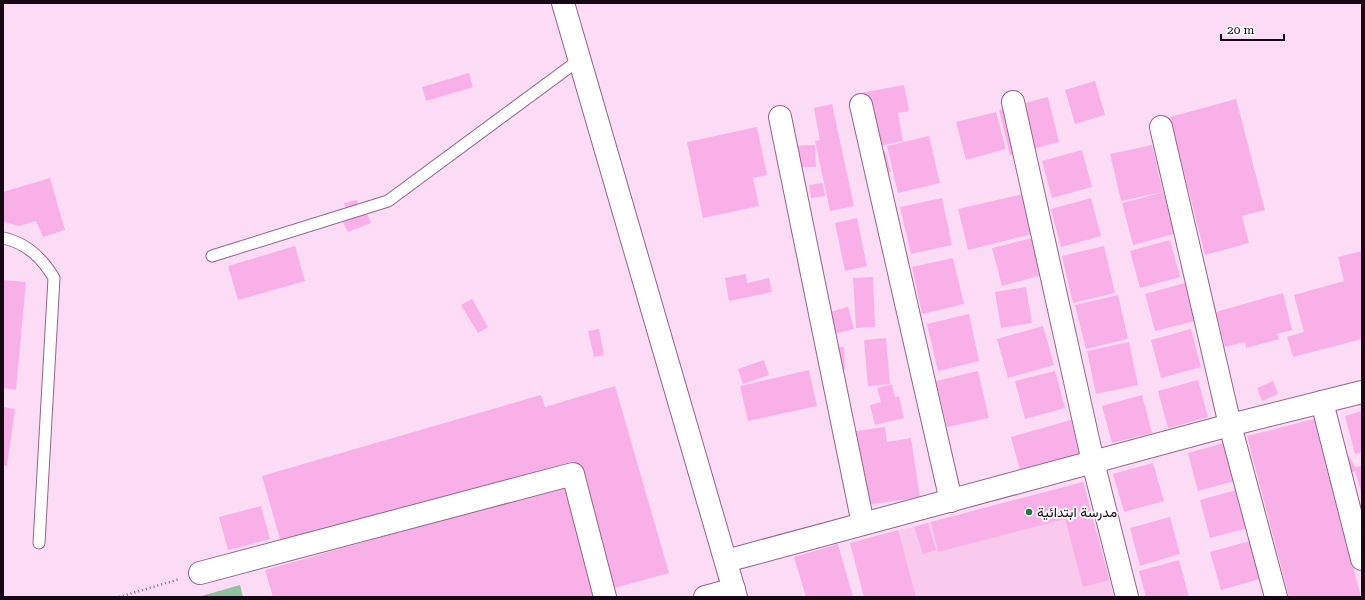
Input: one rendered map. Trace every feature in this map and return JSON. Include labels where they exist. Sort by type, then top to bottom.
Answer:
[{"type":"street","points":[[563,3],[735,593],[705,597]]},
{"type":"street","points":[[1013,102],[1093,462],[1127,597]]},
{"type":"street","points":[[861,105],[951,500]]},
{"type":"street","points":[[780,117],[863,524]]},
{"type":"street","points":[[1161,127],[1230,425],[1276,597]]},
{"type":"street","points":[[726,561],[1230,425],[1362,392]]},
{"type":"street","points":[[1322,402],[1362,559]]},
{"type":"street","points":[[200,573],[573,474],[606,597]]},
{"type":"lane","points":[[212,256],[388,201],[579,60]]},
{"type":"lane","points":[[3,238],[12,240],[30,249],[46,264],[54,278],[39,543]]},
{"type":"path","points":[[119,597],[200,573]]},
{"type":"shaded area","name":"مدرسة ابتدائية","points":[[1084,482],[1114,597],[864,597],[850,543]]},
{"type":"green space","points":[[240,585],[243,597],[198,597]]},
{"type":"building","points":[[469,73],[473,87],[426,101],[422,87]]},
{"type":"building","points":[[1095,81],[1105,115],[1075,124],[1065,90]]},
{"type":"building","points":[[904,85],[909,111],[898,113],[903,141],[865,149],[855,94]]},
{"type":"building","points":[[1048,97],[1059,142],[1010,155],[999,110]]},
{"type":"building","points":[[1236,99],[1265,210],[1242,216],[1249,243],[1205,255],[1170,117]]},
{"type":"building","points":[[832,104],[854,206],[830,211],[815,141],[820,140],[814,108]]},
{"type":"building","points":[[996,112],[1006,149],[966,160],[956,122]]},
{"type":"building","points":[[757,127],[767,175],[753,178],[759,206],[703,218],[687,142]]},
{"type":"building","points":[[929,136],[940,183],[898,193],[887,146]]},
{"type":"building","points":[[815,145],[816,167],[791,167],[790,146]]},
{"type":"building","points":[[1152,145],[1163,192],[1121,201],[1110,154]]},
{"type":"building","points":[[1082,150],[1092,187],[1052,198],[1042,161]]},
{"type":"building","points":[[885,151],[891,172],[874,176],[869,155]]},
{"type":"building","points":[[50,178],[65,230],[43,237],[36,221],[19,226],[3,222],[3,192]]},
{"type":"building","points":[[823,183],[825,196],[811,198],[809,185]]},
{"type":"building","points":[[1164,192],[1174,234],[1133,245],[1122,203]]},
{"type":"building","points":[[1023,194],[1032,234],[968,250],[958,209]]},
{"type":"building","points":[[942,198],[952,245],[911,254],[900,207]]},
{"type":"building","points":[[1091,198],[1101,236],[1061,247],[1051,209]]},
{"type":"building","points":[[357,200],[358,206],[346,209],[344,203]]},
{"type":"building","points":[[367,213],[371,223],[348,232],[343,222]]},
{"type":"building","points":[[857,218],[867,266],[845,271],[835,223]]},
{"type":"building","points":[[1032,238],[1042,275],[1002,286],[992,248]]},
{"type":"building","points":[[1170,240],[1180,277],[1140,288],[1130,251]]},
{"type":"building","points":[[295,246],[305,281],[238,300],[228,266]]},
{"type":"building","points":[[1104,246],[1115,293],[1073,303],[1062,256]]},
{"type":"building","points":[[1362,251],[1362,339],[1293,357],[1287,337],[1304,332],[1294,295],[1344,281],[1338,257]]},
{"type":"building","points":[[953,258],[964,304],[922,314],[912,267]]},
{"type":"building","points":[[746,274],[747,283],[769,278],[772,292],[729,301],[725,278]]},
{"type":"building","points":[[873,277],[875,327],[856,328],[853,278]]},
{"type":"building","points":[[3,280],[26,282],[16,390],[3,388]]},
{"type":"building","points":[[1185,283],[1195,321],[1155,331],[1145,294]]},
{"type":"building","points":[[1026,287],[1032,323],[1001,328],[995,292]]},
{"type":"building","points":[[1283,293],[1292,330],[1277,334],[1279,339],[1246,348],[1245,342],[1225,347],[1216,312]]},
{"type":"building","points":[[1118,295],[1128,339],[1086,349],[1075,305]]},
{"type":"building","points":[[472,299],[488,327],[478,333],[461,305]]},
{"type":"building","points":[[848,307],[854,329],[825,336],[819,315]]},
{"type":"building","points":[[969,314],[979,361],[938,371],[927,324]]},
{"type":"building","points":[[1043,326],[1054,365],[1008,378],[997,339]]},
{"type":"building","points":[[599,329],[604,355],[594,357],[588,331]]},
{"type":"building","points":[[1191,329],[1201,367],[1161,378],[1151,340]]},
{"type":"building","points":[[886,338],[890,384],[868,386],[864,340]]},
{"type":"building","points":[[1129,342],[1138,385],[1096,394],[1087,351]]},
{"type":"building","points":[[844,347],[845,369],[830,370],[829,348]]},
{"type":"building","points":[[764,360],[769,375],[743,384],[738,369]]},
{"type":"building","points":[[809,370],[817,406],[748,421],[740,386]]},
{"type":"building","points":[[978,371],[989,418],[947,427],[936,381]]},
{"type":"building","points":[[1055,371],[1065,408],[1025,419],[1015,381]]},
{"type":"building","points":[[1198,380],[1208,417],[1168,428],[1158,391]]},
{"type":"building","points":[[1273,381],[1278,394],[1262,401],[1257,388]]},
{"type":"building","points":[[892,384],[895,397],[899,396],[904,418],[875,425],[870,405],[881,402],[877,388]]},
{"type":"building","points":[[615,386],[669,573],[611,589],[574,461],[282,546],[262,476],[541,395],[545,407]]},
{"type":"building","points":[[1142,395],[1152,433],[1112,443],[1102,406]]},
{"type":"building","points":[[3,407],[15,409],[7,466],[3,465]]},
{"type":"building","points":[[1362,411],[1362,452],[1355,454],[1345,416]]},
{"type":"building","points":[[1314,419],[1361,597],[1289,597],[1247,436]]},
{"type":"building","points":[[1071,420],[1081,453],[1020,470],[1011,437]]},
{"type":"building","points":[[885,427],[887,442],[911,438],[920,497],[860,506],[849,432]]},
{"type":"building","points":[[1228,442],[1238,480],[1198,491],[1188,453]]},
{"type":"building","points":[[1349,456],[1355,467],[1362,466],[1362,495],[1355,471],[1343,478],[1336,463]]},
{"type":"building","points":[[1153,463],[1164,501],[1124,512],[1113,474]]},
{"type":"building","points":[[1083,482],[1109,580],[1083,587],[1065,519],[938,552],[931,522]]},
{"type":"building","points":[[569,484],[600,597],[273,597],[265,570]]},
{"type":"building","points":[[1240,489],[1251,527],[1210,538],[1200,500]]},
{"type":"building","points":[[261,506],[270,539],[228,550],[219,517]]},
{"type":"building","points":[[1170,517],[1180,554],[1140,566],[1130,528]]},
{"type":"building","points":[[928,523],[936,550],[923,554],[914,527]]},
{"type":"building","points":[[898,530],[916,597],[864,597],[850,543]]},
{"type":"building","points":[[1250,541],[1260,579],[1221,590],[1210,552]]},
{"type":"building","points":[[838,544],[853,597],[806,597],[794,557]]},
{"type":"building","points":[[1179,560],[1189,597],[1146,597],[1139,571]]},
{"type":"place","name":"مدرسة ابتدائية","points":[[1029,512]]}]
